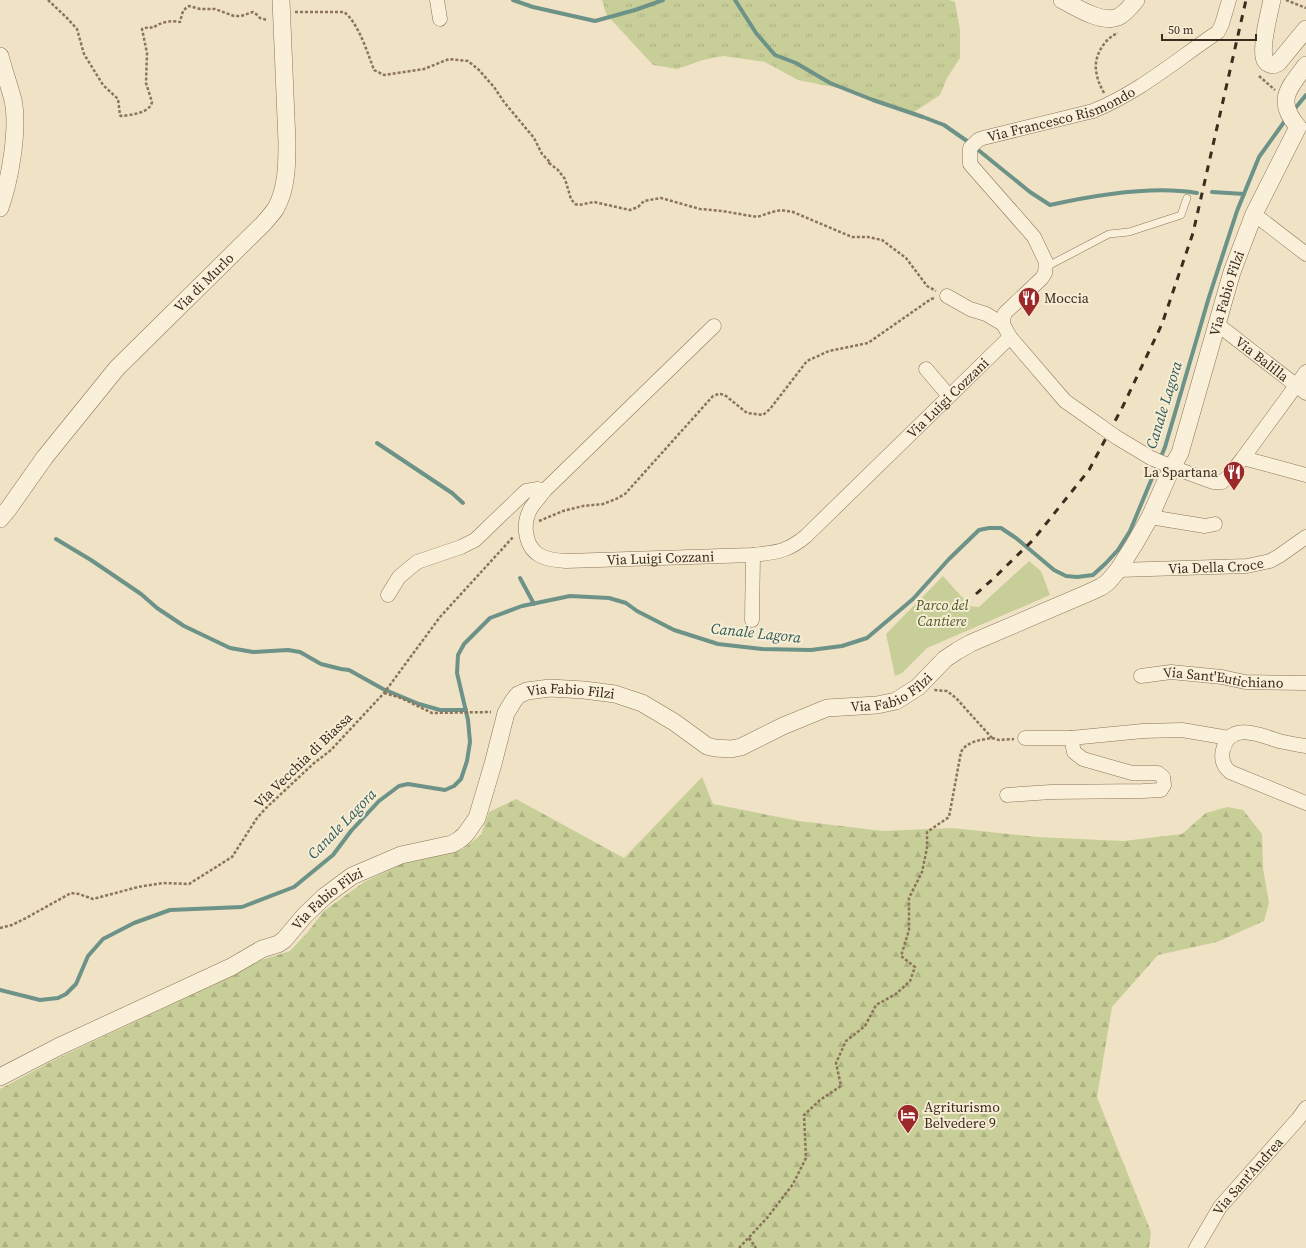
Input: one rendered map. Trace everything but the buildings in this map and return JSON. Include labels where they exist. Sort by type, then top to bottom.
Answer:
[{"type":"street","points":[[437,0],[440,19]]},
{"type":"street","points":[[1062,0],[1099,18],[1118,17],[1136,0]]},
{"type":"street","name":"Via Francesco Rismondo","points":[[1046,267],[1044,258],[1034,237],[970,164],[970,148],[978,140],[983,138],[1093,111],[1109,105],[1153,79],[1218,32],[1229,0]]},
{"type":"street","points":[[1272,0],[1266,32],[1264,54],[1265,59],[1269,64],[1273,66],[1278,63],[1306,29]]},
{"type":"street","name":"Via di Murlo","points":[[0,518],[45,457],[117,368],[264,223],[276,208],[282,191],[287,165],[284,11]]},
{"type":"street","points":[[0,56],[13,102],[14,123],[13,145],[9,172],[0,208]]},
{"type":"street","points":[[1302,130],[1288,114],[1286,108],[1286,98],[1290,87],[1306,65]]},
{"type":"street","name":"Via Fabio Filzi","points":[[0,1077],[58,1047],[231,967],[262,949],[278,944],[284,940],[305,915],[325,896],[352,876],[401,855],[452,844],[459,840],[471,828],[477,818],[506,713],[518,695],[527,691],[550,688],[615,694],[642,704],[674,722],[707,746],[726,749],[741,747],[783,726],[827,708],[896,701],[918,687],[945,659],[971,643],[1101,587],[1108,582],[1118,570],[1150,517],[1172,467],[1180,453],[1232,272],[1254,214],[1302,130]]},
{"type":"street","points":[[1254,214],[1306,254]]},
{"type":"street","points":[[1003,324],[1005,313],[1042,278],[1046,267]]},
{"type":"street","points":[[947,296],[970,309],[986,314],[1003,324],[1010,337],[1065,401],[1116,437],[1151,458],[1213,482],[1222,482],[1225,480],[1301,389],[1306,372]]},
{"type":"street","name":"Via Balilla","points":[[1217,324],[1301,389]]},
{"type":"street","points":[[525,528],[526,520],[531,508],[544,491],[714,326]]},
{"type":"street","name":"Via Luigi Cozzani","points":[[525,528],[527,542],[532,549],[540,556],[552,561],[753,555],[782,550],[795,545],[1010,337]]},
{"type":"street","points":[[926,369],[949,396]]},
{"type":"street","points":[[1243,458],[1306,475]]},
{"type":"street","points":[[388,595],[399,577],[417,562],[461,548],[475,540],[526,491],[538,489],[544,491]]},
{"type":"street","points":[[1150,517],[1205,526],[1215,524]]},
{"type":"street","name":"Via Della Croce","points":[[1118,570],[1247,566],[1270,561],[1306,537]]},
{"type":"street","points":[[752,620],[753,555]]},
{"type":"street","name":"Via Sant'Eutichiano","points":[[1140,676],[1171,672],[1222,677],[1245,682],[1306,683]]},
{"type":"street","points":[[1024,738],[1071,738],[1143,731],[1182,730],[1229,738]]},
{"type":"street","points":[[1306,746],[1292,744],[1250,732],[1242,732],[1229,738],[1225,743],[1222,756],[1226,768],[1230,772],[1306,803]]},
{"type":"street","points":[[1007,795],[1058,792],[1143,792],[1161,790],[1164,785],[1163,777],[1158,773],[1132,773],[1083,759],[1074,752],[1071,738]]},
{"type":"street","name":"Via Sant'Andrea","points":[[1196,1248],[1220,1207],[1306,1108]]},
{"type":"lane","points":[[1046,267],[1109,234],[1129,232],[1181,215],[1186,198]]},
{"type":"path","points":[[48,0],[77,29],[84,54],[103,85],[118,99],[121,116],[146,110],[152,104],[146,83],[147,53],[142,29],[149,27],[153,28],[160,23],[175,21],[180,22],[183,11],[187,7],[190,6],[200,9],[215,9],[234,16],[241,16],[253,12],[260,18],[284,11],[344,12],[351,17],[366,48],[374,70],[384,75],[424,69],[449,59],[468,61],[479,70],[494,86],[504,102],[534,138],[542,154],[550,162],[549,163],[562,174],[574,204],[579,205],[594,202],[630,210],[642,205],[644,201],[660,198],[700,209],[756,217],[781,210],[793,212],[852,237],[868,237],[882,240],[906,258],[926,286],[947,296]]},
{"type":"path","points":[[1285,0],[1306,8]]},
{"type":"path","points":[[1109,105],[1096,74],[1096,65],[1103,44],[1113,35]]},
{"type":"path","name":"Via Vecchia di Biassa","points":[[0,928],[26,918],[71,894],[79,894],[93,899],[138,887],[163,883],[190,883],[232,857],[257,818],[313,764],[331,750],[384,693],[440,617],[514,536],[525,528],[563,511],[583,506],[603,504],[625,494],[713,396],[723,394],[747,413],[763,415],[770,409],[807,361],[829,351],[868,344],[931,299],[947,296]]},
{"type":"path","points":[[930,690],[947,691],[956,698],[992,738]]},
{"type":"path","points":[[384,693],[401,698],[432,713],[478,713]]},
{"type":"path","points":[[739,1248],[767,1218],[793,1184],[806,1158],[804,1114],[820,1100],[841,1086],[836,1063],[846,1041],[865,1026],[876,1006],[896,994],[910,981],[915,967],[901,956],[909,930],[909,898],[922,872],[926,848],[926,832],[949,817],[961,752],[964,747],[975,742],[992,738],[999,740],[1024,738]]},
{"type":"path","points":[[749,1238],[756,1248]]},
{"type":"green space","points":[[602,0],[949,0],[955,2],[960,29],[960,58],[947,78],[940,95],[911,114],[843,89],[798,80],[765,62],[723,56],[703,60],[677,69],[653,65],[606,14]]},
{"type":"green space","name":"Parco del Cantiere","points":[[1029,561],[1041,571],[1050,595],[927,648],[902,673],[895,676],[886,634],[943,576],[970,606],[979,607]]},
{"type":"green space","points":[[702,777],[713,804],[799,821],[883,831],[952,828],[1036,837],[1124,841],[1182,834],[1206,813],[1227,807],[1243,810],[1262,834],[1263,868],[1269,903],[1264,921],[1217,942],[1158,955],[1112,1007],[1097,1097],[1151,1232],[1149,1248],[0,1248],[0,1089],[58,1058],[215,984],[258,961],[290,951],[307,933],[324,911],[364,882],[402,864],[463,849],[481,835],[489,812],[516,799],[624,858]]},
{"type":"waterway","points":[[513,0],[533,7],[595,21],[635,10],[663,0]]},
{"type":"waterway","points":[[735,0],[756,33],[775,55],[796,63],[830,83],[944,125],[967,141]]},
{"type":"waterway","name":"Canale Lagora","points":[[1292,112],[1306,95]]},
{"type":"waterway","name":"Canale Lagora","points":[[0,990],[40,1000],[58,998],[66,994],[76,984],[88,956],[103,939],[134,923],[170,910],[242,907],[294,887],[333,855],[351,831],[379,801],[399,786],[408,784],[445,790],[454,786],[461,779],[467,761],[470,742],[468,720],[457,673],[458,655],[464,644],[490,618],[522,606],[570,596],[609,598],[626,603],[637,611],[674,630],[718,644],[762,649],[811,650],[842,646],[867,638],[913,599],[949,559],[979,530],[1001,528],[1016,538],[1054,570],[1066,576],[1077,577],[1093,575],[1118,550],[1130,531],[1165,447],[1209,297],[1237,211],[1259,157],[1287,118]]},
{"type":"waterway","points":[[977,149],[1030,192],[1050,205],[1124,192],[1161,190],[1197,193]]},
{"type":"waterway","points":[[1212,192],[1244,194]]},
{"type":"waterway","points":[[377,443],[452,493],[463,503]]},
{"type":"waterway","points":[[56,539],[91,560],[141,594],[157,608],[184,626],[230,648],[253,652],[288,650],[300,652],[321,664],[349,670],[383,689],[419,704],[440,710],[466,710]]},
{"type":"waterway","points":[[520,578],[534,604]]},
{"type":"railway","points":[[976,594],[1033,540],[1089,470],[1123,406],[1162,324],[1193,233],[1246,0]]},
{"type":"place","name":"Moccia","points":[[1029,318]]},
{"type":"place","name":"La Spartana","points":[[1234,492]]},
{"type":"place","name":"Agriturismo Belvedere 9","points":[[908,1134]]}]
